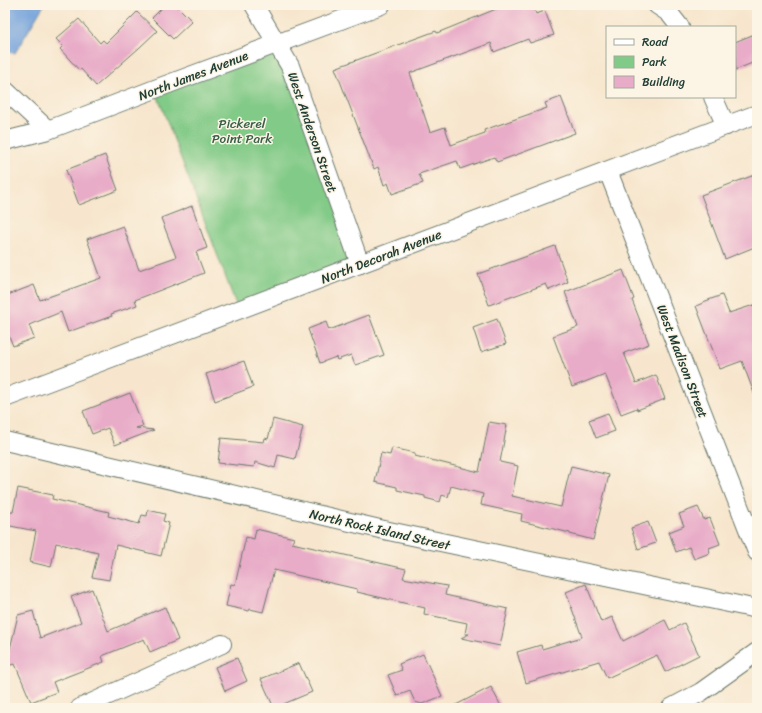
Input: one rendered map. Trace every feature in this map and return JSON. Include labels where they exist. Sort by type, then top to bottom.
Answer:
[{"type":"street","name":"West Anderson Street","points":[[254,5],[290,66],[360,264]]},
{"type":"street","name":"North James Avenue","points":[[5,142],[48,130],[381,5]]},
{"type":"street","points":[[657,5],[669,13],[679,26]]},
{"type":"street","points":[[5,90],[48,130]]},
{"type":"street","points":[[713,98],[726,126]]},
{"type":"street","name":"North Decorah Avenue","points":[[5,398],[757,114]]},
{"type":"street","name":"West Madison Street","points":[[608,170],[757,552]]},
{"type":"street","name":"North Rock Island Street","points":[[5,441],[384,530],[757,610]]},
{"type":"street","points":[[80,708],[222,644]]},
{"type":"street","points":[[671,708],[701,692],[757,652]]},
{"type":"green space","name":"Pickerel Point Park","points":[[277,44],[360,264],[238,310],[155,89]]},
{"type":"water","points":[[5,5],[44,5],[15,53],[5,52]]},
{"type":"building","points":[[165,5],[176,5],[192,21],[173,39],[152,18]]},
{"type":"building","points":[[506,5],[533,5],[536,14],[545,11],[554,35],[530,43],[528,39],[494,52],[491,43],[410,73],[430,132],[445,127],[451,145],[485,133],[484,130],[547,108],[545,103],[561,97],[575,133],[497,162],[494,157],[460,169],[457,161],[419,174],[423,183],[392,194],[388,183],[384,185],[378,167],[374,169],[335,68],[436,31],[437,33]]},
{"type":"building","points":[[137,12],[157,31],[96,86],[60,49],[63,46],[56,39],[79,19],[100,43],[103,40],[106,43]]},
{"type":"building","points":[[757,33],[757,61],[736,70],[736,42]]},
{"type":"building","points":[[105,155],[118,190],[79,205],[66,170]]},
{"type":"building","points":[[757,174],[757,246],[725,259],[701,195]]},
{"type":"building","points":[[192,206],[207,248],[196,252],[204,273],[135,300],[137,305],[111,314],[112,316],[68,332],[61,312],[29,325],[34,338],[13,346],[5,326],[5,296],[34,285],[40,300],[101,278],[87,239],[123,226],[139,270],[176,257],[161,218]]},
{"type":"building","points":[[555,246],[568,282],[549,290],[546,284],[489,305],[478,274]]},
{"type":"building","points":[[623,270],[634,299],[632,300],[649,344],[624,353],[636,383],[656,375],[665,399],[637,410],[637,408],[621,414],[605,374],[572,387],[553,336],[578,327],[565,292]]},
{"type":"building","points":[[722,295],[729,313],[757,304],[757,396],[755,396],[742,361],[720,369],[696,306]]},
{"type":"building","points":[[369,315],[384,355],[355,365],[351,355],[337,360],[336,357],[320,363],[308,329],[326,322],[329,330]]},
{"type":"building","points":[[497,319],[506,344],[481,352],[473,328]]},
{"type":"building","points":[[244,361],[253,387],[215,401],[206,374]]},
{"type":"building","points":[[130,393],[143,426],[136,428],[154,430],[115,445],[108,428],[92,434],[83,411]]},
{"type":"building","points":[[608,413],[615,431],[596,438],[589,420]]},
{"type":"building","points":[[273,419],[303,427],[295,459],[278,455],[275,468],[255,462],[254,467],[218,463],[221,438],[264,442],[265,438],[268,439]]},
{"type":"building","points":[[489,422],[507,425],[500,462],[518,466],[512,496],[561,507],[571,466],[609,475],[593,540],[521,521],[522,514],[481,505],[483,494],[451,486],[448,497],[442,495],[440,502],[425,498],[425,496],[397,490],[397,487],[375,482],[381,453],[390,455],[392,448],[415,453],[415,456],[479,472]]},
{"type":"building","points":[[18,488],[53,495],[52,499],[109,512],[108,516],[139,524],[142,515],[147,516],[148,510],[165,514],[163,521],[169,523],[161,556],[116,545],[109,580],[92,577],[98,553],[56,543],[51,567],[30,562],[36,531],[5,525],[5,513],[13,512]]},
{"type":"building","points":[[698,507],[704,520],[710,518],[720,544],[709,548],[710,553],[694,559],[689,547],[676,552],[669,532],[684,526],[679,514]]},
{"type":"building","points":[[648,522],[656,543],[638,549],[631,528]]},
{"type":"building","points":[[256,529],[294,538],[292,543],[406,569],[403,578],[447,586],[445,595],[508,609],[500,646],[461,638],[469,634],[465,634],[467,623],[424,614],[425,608],[357,592],[357,589],[274,570],[263,612],[250,609],[249,611],[226,606],[231,584],[235,585],[246,537],[254,539]]},
{"type":"building","points":[[586,584],[601,622],[612,617],[623,641],[665,620],[670,630],[684,623],[699,655],[665,672],[657,655],[607,678],[599,661],[526,683],[517,652],[541,645],[542,649],[582,637],[566,592]]},
{"type":"building","points":[[92,589],[108,631],[165,607],[178,640],[150,652],[144,639],[102,656],[104,662],[53,682],[57,692],[31,702],[15,664],[6,666],[18,615],[33,611],[40,638],[81,622],[71,597]]},
{"type":"building","points":[[423,654],[442,696],[422,704],[415,702],[410,691],[397,696],[388,675],[402,670],[399,664]]},
{"type":"building","points":[[237,658],[247,681],[225,691],[215,667]]},
{"type":"building","points":[[299,663],[312,692],[274,708],[261,679]]},
{"type":"building","points":[[491,687],[502,708],[450,708]]}]
